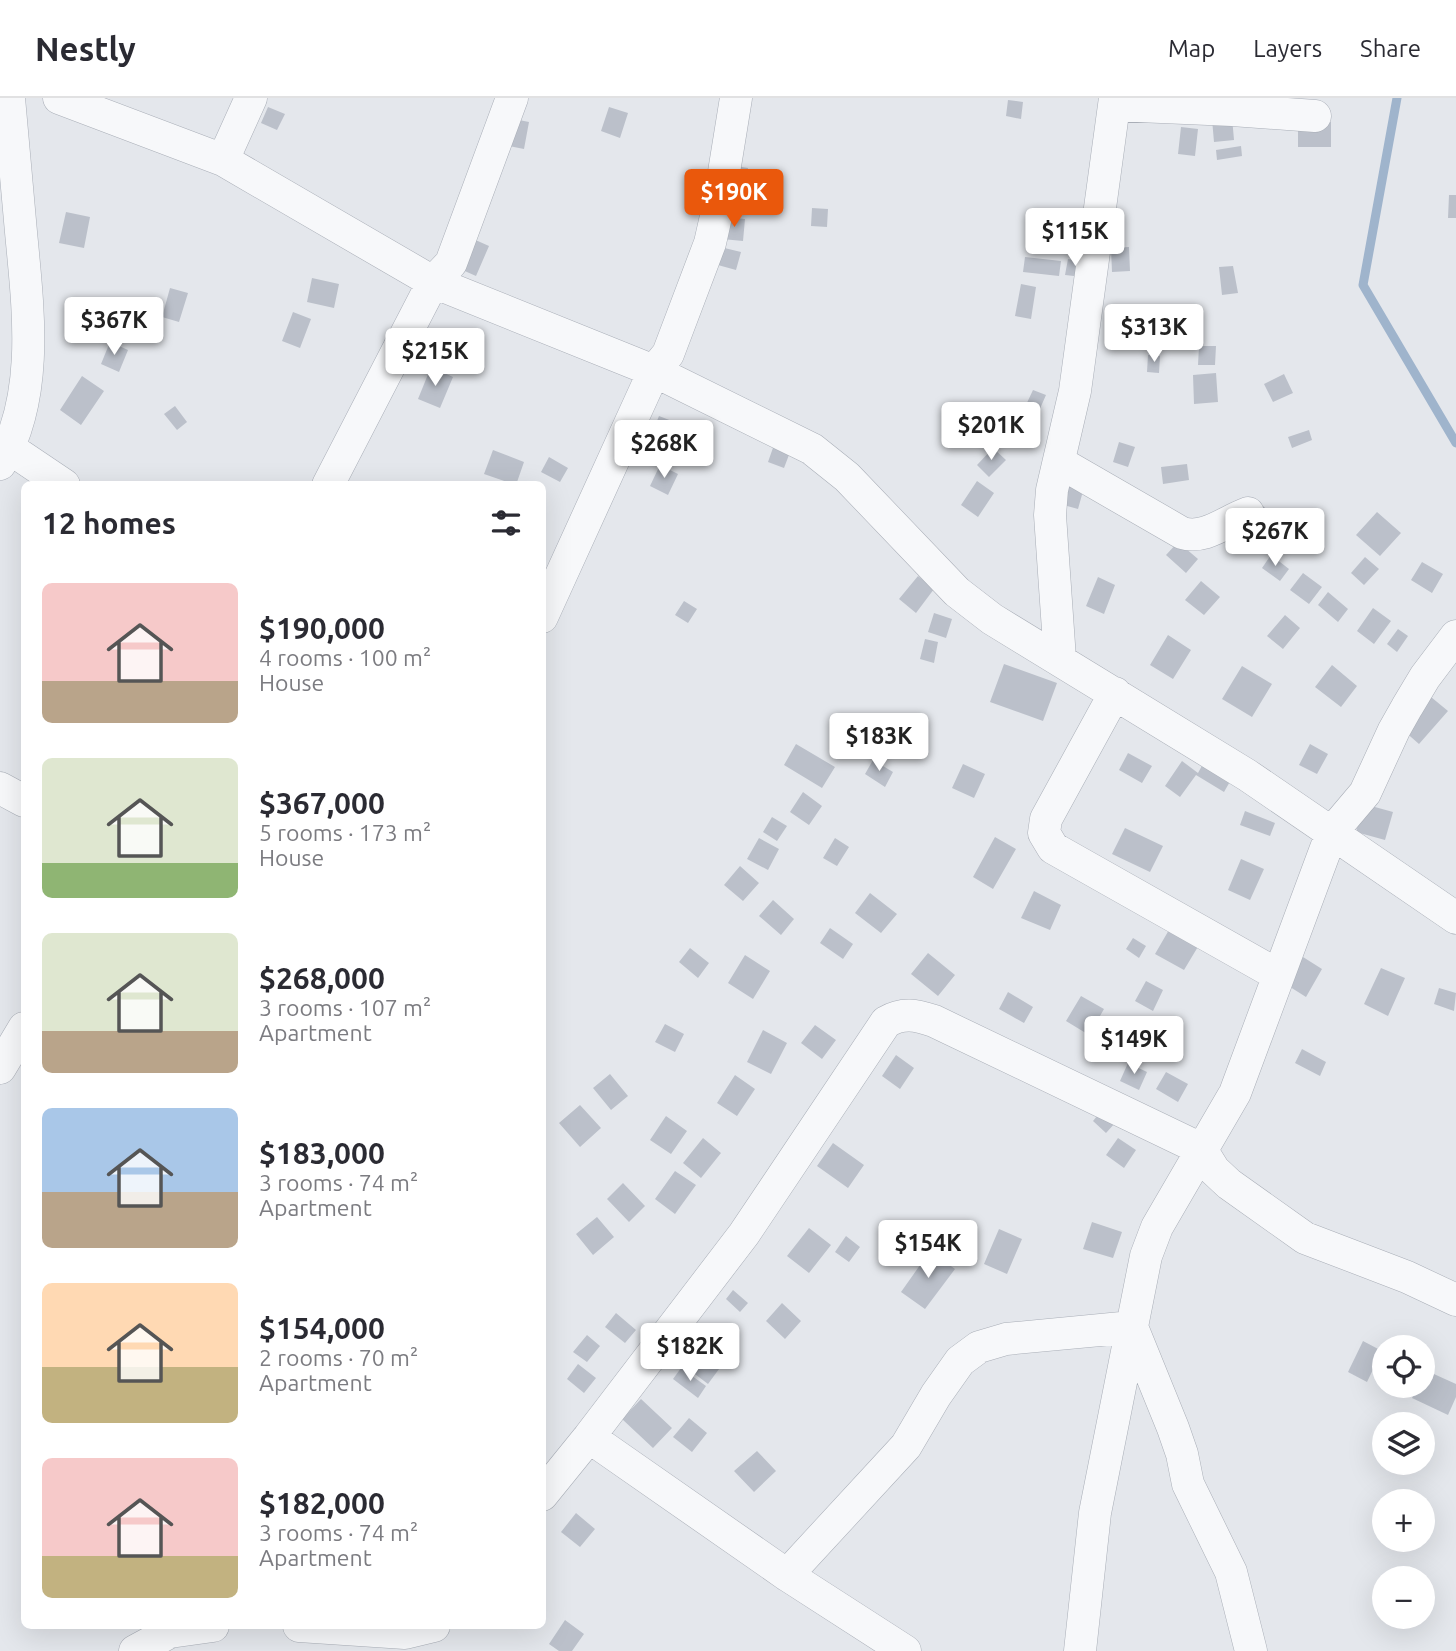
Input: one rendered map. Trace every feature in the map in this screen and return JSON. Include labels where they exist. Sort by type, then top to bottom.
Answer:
[{"type":"street","points":[[9,98],[28,308],[27,361],[22,407],[5,456],[56,481]]},
{"type":"street","points":[[59,98],[223,160],[433,282],[654,371],[811,449],[847,477],[957,592],[992,619],[1247,775],[1456,918]]},
{"type":"street","points":[[223,160],[251,98]]},
{"type":"street","points":[[330,481],[433,282],[451,263],[512,98]]},
{"type":"street","points":[[546,608],[654,371],[668,355],[710,243],[737,98]]},
{"type":"street","points":[[1060,659],[1050,515],[1052,490],[1075,391],[1115,102],[1315,116]]},
{"type":"street","points":[[1059,461],[1182,533],[1193,536],[1203,534],[1248,513]]},
{"type":"street","points":[[1080,1651],[1095,1513],[1146,1256],[1153,1236],[1235,1093],[1332,832],[1365,793],[1407,707],[1425,677],[1456,636]]},
{"type":"street","points":[[1115,693],[1046,819],[1044,833],[1053,848],[1278,975]]},
{"type":"street","points":[[0,788],[21,799]]},
{"type":"street","points":[[546,1490],[744,1234],[886,1022],[897,1015],[918,1015],[934,1021],[1201,1149],[1214,1170],[1229,1184],[1305,1238],[1407,1277],[1456,1300]]},
{"type":"street","points":[[9,1072],[21,1037]]},
{"type":"street","points":[[787,1575],[906,1446],[960,1361],[979,1347],[1006,1339],[1132,1326]]},
{"type":"street","points":[[1132,1326],[1173,1427],[1188,1484],[1231,1572],[1251,1651]]},
{"type":"street","points":[[589,1437],[787,1575],[905,1651]]},
{"type":"street","points":[[135,1651],[170,1632],[192,1629]]},
{"type":"street","points":[[344,1629],[405,1633],[422,1629]]},
{"type":"building","points":[[1008,100],[1023,102],[1021,119],[1006,116]]},
{"type":"building","points":[[268,107],[285,114],[277,130],[261,123]]},
{"type":"building","points":[[609,107],[628,113],[620,138],[601,131]]},
{"type":"building","points":[[1232,117],[1234,140],[1214,142],[1212,119]]},
{"type":"building","points":[[514,119],[529,122],[524,149],[509,146]]},
{"type":"building","points":[[1298,122],[1331,122],[1331,147],[1298,147]]},
{"type":"building","points":[[1181,127],[1198,129],[1195,156],[1178,154]]},
{"type":"building","points":[[1241,146],[1242,156],[1217,160],[1216,150]]},
{"type":"building","points":[[729,165],[748,168],[745,185],[726,183]]},
{"type":"building","points":[[1449,195],[1456,195],[1456,218],[1448,218]]},
{"type":"building","points":[[812,208],[828,209],[827,227],[811,226]]},
{"type":"building","points":[[66,212],[90,217],[84,248],[59,243]]},
{"type":"building","points":[[724,217],[745,219],[743,241],[722,239]]},
{"type":"building","points":[[471,238],[489,246],[476,276],[458,268]]},
{"type":"building","points":[[712,245],[741,252],[736,270],[707,262]]},
{"type":"building","points":[[1129,247],[1130,271],[1112,272],[1111,248]]},
{"type":"building","points":[[1025,257],[1061,261],[1059,276],[1023,272]]},
{"type":"building","points":[[1068,259],[1085,262],[1083,277],[1065,275]]},
{"type":"building","points":[[1233,266],[1238,293],[1222,295],[1219,267]]},
{"type":"building","points":[[312,278],[339,284],[334,308],[307,302]]},
{"type":"building","points":[[1021,284],[1036,287],[1031,319],[1015,316]]},
{"type":"building","points":[[170,288],[188,293],[179,322],[162,317]]},
{"type":"building","points":[[293,312],[311,319],[300,348],[282,341]]},
{"type":"building","points":[[110,342],[128,350],[119,372],[101,364]]},
{"type":"building","points":[[1199,346],[1216,346],[1215,365],[1198,365]]},
{"type":"building","points":[[1148,355],[1160,356],[1159,373],[1147,372]]},
{"type":"building","points":[[431,367],[453,377],[440,408],[418,399]]},
{"type":"building","points":[[1216,373],[1218,402],[1194,404],[1193,375]]},
{"type":"building","points":[[1284,374],[1293,393],[1273,402],[1264,384]]},
{"type":"building","points":[[82,376],[104,391],[81,425],[60,410]]},
{"type":"building","points":[[1033,390],[1046,395],[1038,413],[1025,407]]},
{"type":"building","points":[[175,406],[187,422],[177,430],[164,414]]},
{"type":"building","points":[[659,416],[690,428],[679,455],[648,443]]},
{"type":"building","points":[[1309,430],[1312,440],[1292,448],[1288,437]]},
{"type":"building","points":[[775,442],[792,447],[784,468],[768,462]]},
{"type":"building","points":[[1119,442],[1135,447],[1128,467],[1113,462]]},
{"type":"building","points":[[993,448],[1006,460],[989,477],[977,465]]},
{"type":"building","points":[[493,450],[524,462],[517,481],[504,481],[484,474]]},
{"type":"building","points":[[549,457],[568,468],[560,482],[541,472]]},
{"type":"building","points":[[1187,464],[1189,480],[1163,484],[1161,467]]},
{"type":"building","points":[[660,465],[678,474],[668,495],[650,486]]},
{"type":"building","points":[[1067,478],[1085,484],[1078,509],[1060,504]]},
{"type":"building","points":[[977,481],[994,493],[978,517],[961,505]]},
{"type":"building","points":[[1263,506],[1276,518],[1257,540],[1244,529]]},
{"type":"building","points":[[1377,512],[1401,533],[1380,556],[1356,535]]},
{"type":"building","points":[[1178,542],[1198,559],[1186,573],[1166,555]]},
{"type":"building","points":[[1271,555],[1289,569],[1280,581],[1262,568]]},
{"type":"building","points":[[1365,557],[1379,569],[1364,585],[1351,573]]},
{"type":"building","points":[[1422,562],[1443,574],[1432,593],[1411,580]]},
{"type":"building","points":[[1303,573],[1322,587],[1309,604],[1290,590]]},
{"type":"building","points":[[918,576],[934,589],[916,613],[899,599]]},
{"type":"building","points":[[1098,577],[1115,585],[1104,614],[1086,606]]},
{"type":"building","points":[[1201,581],[1220,597],[1204,615],[1185,600]]},
{"type":"building","points":[[1328,592],[1348,609],[1338,622],[1318,605]]},
{"type":"building","points":[[684,601],[697,609],[688,623],[675,615]]},
{"type":"building","points":[[1373,608],[1391,621],[1374,644],[1357,631]]},
{"type":"building","points":[[934,613],[952,619],[946,638],[928,632]]},
{"type":"building","points":[[1285,615],[1300,628],[1283,649],[1267,636]]},
{"type":"building","points":[[1398,629],[1408,636],[1397,652],[1387,644]]},
{"type":"building","points":[[1168,635],[1191,650],[1173,679],[1150,665]]},
{"type":"building","points":[[925,639],[938,642],[934,663],[920,659]]},
{"type":"building","points":[[1004,664],[1057,683],[1043,721],[990,702]]},
{"type":"building","points":[[1332,665],[1357,686],[1341,707],[1315,687]]},
{"type":"building","points":[[1242,666],[1272,684],[1252,717],[1222,699]]},
{"type":"building","points":[[1431,697],[1448,711],[1419,744],[1403,730]]},
{"type":"building","points":[[878,721],[896,732],[883,752],[865,740]]},
{"type":"building","points":[[796,744],[835,767],[822,788],[784,765]]},
{"type":"building","points":[[1310,744],[1328,754],[1317,774],[1299,765]]},
{"type":"building","points":[[1128,753],[1152,766],[1142,783],[1119,770]]},
{"type":"building","points":[[873,760],[893,772],[885,787],[865,774]]},
{"type":"building","points":[[1182,761],[1198,773],[1204,762],[1232,778],[1224,792],[1196,775],[1180,797],[1165,786]]},
{"type":"building","points":[[963,764],[985,774],[974,798],[952,788]]},
{"type":"building","points":[[803,792],[822,806],[809,825],[790,812]]},
{"type":"building","points":[[1364,804],[1393,812],[1385,840],[1356,832]]},
{"type":"building","points":[[1245,811],[1275,823],[1270,836],[1240,825]]},
{"type":"building","points":[[772,817],[787,826],[777,841],[763,832]]},
{"type":"building","points":[[1125,828],[1163,846],[1150,872],[1112,854]]},
{"type":"building","points":[[995,837],[1016,849],[993,889],[973,877]]},
{"type":"building","points":[[759,838],[779,849],[768,870],[747,859]]},
{"type":"building","points":[[835,838],[849,847],[837,866],[823,858]]},
{"type":"building","points":[[1241,859],[1264,869],[1250,900],[1228,890]]},
{"type":"building","points":[[740,866],[759,883],[743,901],[724,885]]},
{"type":"building","points":[[1034,891],[1061,905],[1050,930],[1021,918]]},
{"type":"building","points":[[870,893],[897,914],[881,933],[855,913]]},
{"type":"building","points":[[773,900],[794,919],[781,935],[759,916]]},
{"type":"building","points":[[1173,923],[1202,940],[1184,970],[1155,954]]},
{"type":"building","points":[[830,928],[853,944],[843,959],[820,943]]},
{"type":"building","points":[[1133,938],[1146,946],[1139,958],[1126,949]]},
{"type":"building","points":[[690,948],[709,963],[698,978],[679,962]]},
{"type":"building","points":[[928,953],[955,975],[938,996],[911,974]]},
{"type":"building","points":[[745,955],[770,971],[753,999],[728,983]]},
{"type":"building","points":[[1303,957],[1322,969],[1306,997],[1287,985]]},
{"type":"building","points":[[1381,968],[1405,978],[1388,1016],[1364,1004]]},
{"type":"building","points":[[1146,981],[1163,990],[1153,1011],[1135,1001]]},
{"type":"building","points":[[1439,988],[1456,993],[1454,1011],[1434,1004]]},
{"type":"building","points":[[1008,992],[1033,1007],[1024,1023],[999,1009]]},
{"type":"building","points":[[1081,996],[1104,1009],[1089,1035],[1066,1021]]},
{"type":"building","points":[[665,1024],[684,1034],[675,1052],[655,1042]]},
{"type":"building","points":[[815,1025],[836,1040],[822,1059],[801,1043]]},
{"type":"building","points":[[763,1030],[787,1043],[771,1074],[747,1062]]},
{"type":"building","points":[[1302,1049],[1326,1062],[1320,1076],[1295,1063]]},
{"type":"building","points":[[896,1055],[914,1068],[900,1089],[882,1076]]},
{"type":"building","points":[[1128,1063],[1147,1072],[1139,1090],[1120,1081]]},
{"type":"building","points":[[1166,1072],[1188,1084],[1178,1102],[1156,1089]]},
{"type":"building","points":[[610,1074],[628,1096],[611,1110],[593,1088]]},
{"type":"building","points":[[735,1075],[755,1089],[737,1116],[717,1103]]},
{"type":"building","points":[[580,1105],[601,1128],[580,1147],[559,1123]]},
{"type":"building","points":[[1102,1110],[1116,1122],[1106,1133],[1093,1121]]},
{"type":"building","points":[[666,1116],[687,1131],[671,1154],[650,1140]]},
{"type":"building","points":[[703,1138],[721,1153],[701,1178],[683,1163]]},
{"type":"building","points":[[1118,1138],[1136,1150],[1124,1168],[1106,1155]]},
{"type":"building","points":[[833,1143],[864,1165],[848,1188],[817,1166]]},
{"type":"building","points":[[675,1171],[696,1185],[675,1214],[655,1199]]},
{"type":"building","points":[[623,1183],[645,1206],[629,1222],[607,1199]]},
{"type":"building","points":[[597,1217],[614,1237],[593,1255],[576,1234]]},
{"type":"building","points":[[1092,1222],[1122,1232],[1113,1258],[1083,1249]]},
{"type":"building","points":[[809,1228],[831,1245],[809,1273],[787,1256]]},
{"type":"building","points":[[999,1229],[1022,1239],[1007,1274],[984,1264]]},
{"type":"building","points":[[846,1236],[860,1247],[849,1262],[835,1252]]},
{"type":"building","points":[[930,1251],[955,1269],[925,1309],[901,1292]]},
{"type":"building","points":[[733,1290],[748,1303],[740,1312],[726,1299]]},
{"type":"building","points":[[782,1303],[801,1321],[785,1339],[766,1321]]},
{"type":"building","points":[[616,1313],[636,1330],[625,1343],[605,1327]]},
{"type":"building","points":[[713,1334],[733,1350],[708,1384],[687,1368]]},
{"type":"building","points":[[587,1335],[600,1346],[587,1362],[573,1352]]},
{"type":"building","points":[[1363,1341],[1372,1346],[1372,1372],[1367,1382],[1348,1372]]},
{"type":"building","points":[[578,1364],[596,1378],[584,1393],[567,1379]]},
{"type":"building","points":[[681,1368],[706,1386],[698,1398],[673,1379]]},
{"type":"building","points":[[1435,1375],[1456,1384],[1456,1397],[1448,1415],[1412,1398],[1435,1398]]},
{"type":"building","points":[[641,1399],[672,1428],[653,1448],[622,1419]]},
{"type":"building","points":[[689,1418],[707,1433],[692,1452],[673,1437]]},
{"type":"building","points":[[757,1451],[776,1471],[754,1492],[734,1471]]},
{"type":"building","points":[[576,1513],[595,1529],[580,1547],[561,1532]]},
{"type":"building","points":[[565,1620],[584,1634],[572,1651],[559,1651],[549,1644]]},
{"type":"waterway","points":[[1397,98],[1363,285],[1456,443]]}]
